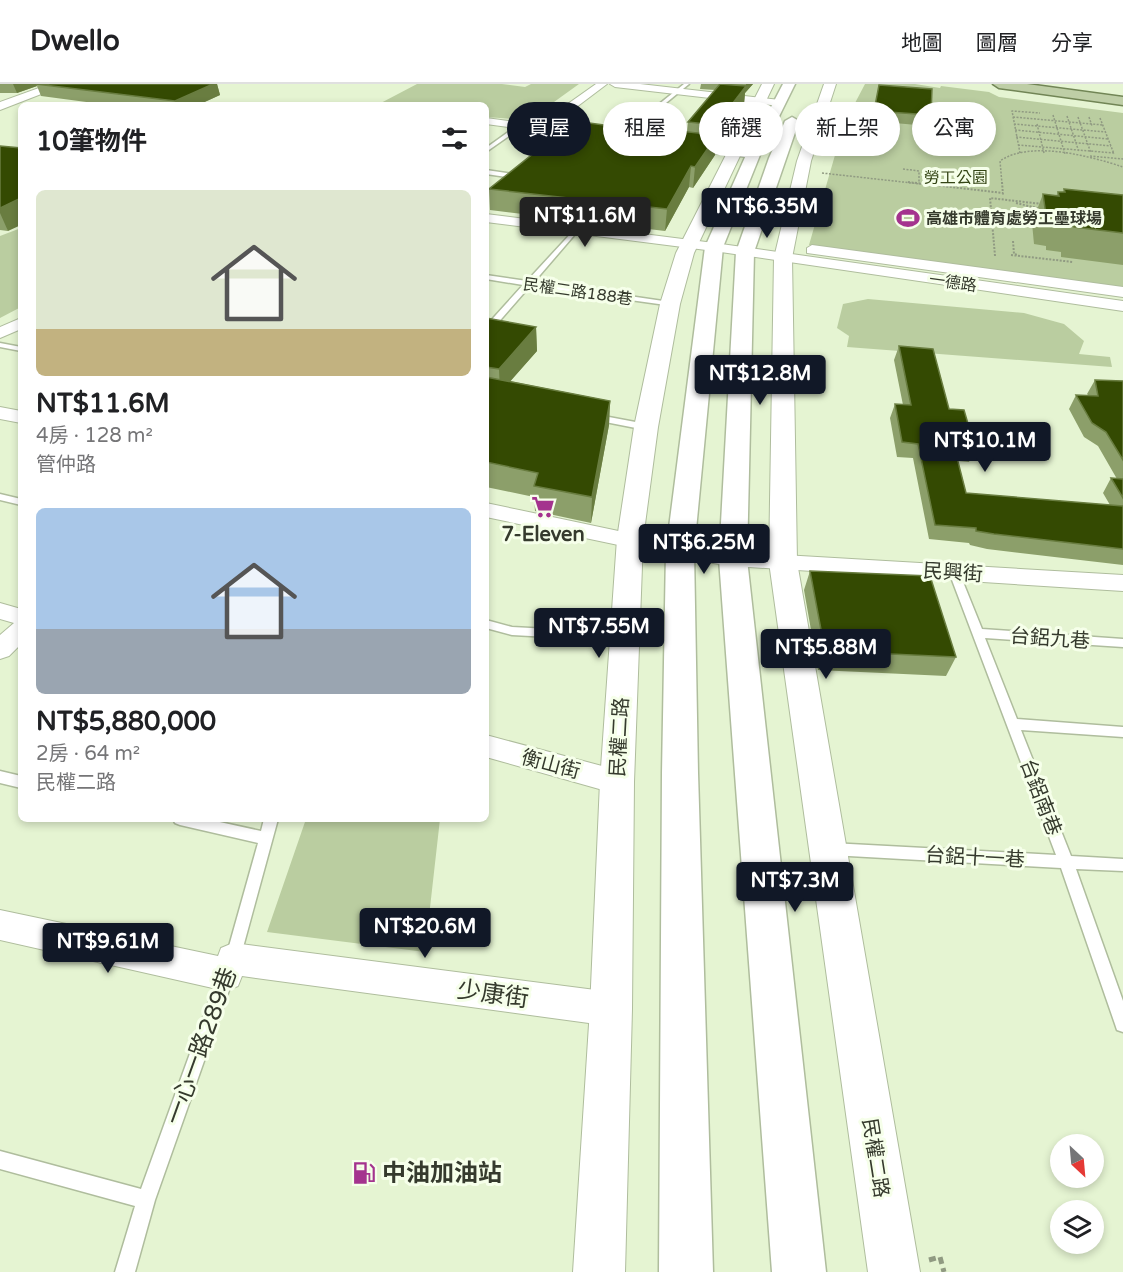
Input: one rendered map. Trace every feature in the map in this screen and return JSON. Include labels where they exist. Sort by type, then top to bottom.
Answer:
[{"type":"main road","name":"民權二路","points":[[769,96],[789,84]]},
{"type":"main road","points":[[999,84],[1123,95]]},
{"type":"main road","points":[[1023,84],[1123,95]]},
{"type":"main road","points":[[1055,84],[1123,95]]},
{"type":"main road","points":[[1083,84],[1123,95]]},
{"type":"main road","points":[[795,115],[777,158],[745,252],[733,559],[799,1272]]},
{"type":"main road","name":"民權二路","points":[[686,1272],[680,773],[680,551],[701,245]]},
{"type":"street","points":[[0,99],[43,84]]},
{"type":"street","points":[[0,106],[62,84]]},
{"type":"street","points":[[577,102],[602,84]]},
{"type":"street","points":[[615,84],[718,96],[769,96]]},
{"type":"street","name":"民權二路","points":[[830,84],[804,161],[783,258],[783,562],[894,1272]]},
{"type":"street","points":[[489,121],[507,124]]},
{"type":"street","name":"民權二路","points":[[599,1272],[611,1009],[617,782],[630,539],[646,427],[670,304],[743,156]]},
{"type":"street","points":[[500,187],[519,172]]},
{"type":"street","name":"一德路","points":[[489,218],[1122,302]]},
{"type":"street","points":[[812,248],[1122,302],[811,251],[812,248]]},
{"type":"street","points":[[0,333],[18,324]]},
{"type":"street","points":[[0,413],[18,416]]},
{"type":"street","name":"民興街","points":[[489,511],[680,551],[733,559],[1123,583]]},
{"type":"street","points":[[0,610],[18,617]]},
{"type":"street","points":[[0,650],[18,633]]},
{"type":"street","name":"衡山街","points":[[489,747],[617,782]]},
{"type":"street","name":"少康街","points":[[0,924],[232,962],[611,1009]]},
{"type":"lane","points":[[663,102],[687,84]]},
{"type":"lane","points":[[712,102],[718,96]]},
{"type":"lane","points":[[489,148],[507,135]]},
{"type":"lane","points":[[489,172],[519,172]]},
{"type":"lane","points":[[489,327],[575,231]]},
{"type":"lane","name":"民權二路188巷","points":[[489,278],[670,304]]},
{"type":"lane","points":[[0,345],[18,348]]},
{"type":"lane","points":[[585,415],[646,427]]},
{"type":"lane","points":[[0,497],[18,501]]},
{"type":"lane","name":"台鋁南巷","points":[[954,572],[1066,862],[1123,1024]]},
{"type":"lane","points":[[489,625],[512,631],[626,637]]},
{"type":"lane","name":"台鋁九巷","points":[[978,633],[1123,643]]},
{"type":"lane","points":[[1013,724],[1123,732]]},
{"type":"lane","points":[[0,777],[18,781]]},
{"type":"lane","points":[[193,822],[267,839]]},
{"type":"lane","name":"一心一路289巷","points":[[125,1272],[146,1200],[232,962],[270,822]]},
{"type":"lane","name":"台鋁十一巷","points":[[827,849],[1123,865]]},
{"type":"lane","points":[[0,1160],[146,1200]]},
{"type":"path","points":[[1040,113],[1012,111],[1019,152],[1123,159]]},
{"type":"path","points":[[1023,112],[1031,152]]},
{"type":"path","points":[[1035,113],[1044,153]]},
{"type":"path","points":[[1053,115],[1064,154]]},
{"type":"path","points":[[1067,116],[1080,155]]},
{"type":"path","points":[[1013,117],[1103,125]]},
{"type":"path","points":[[1078,117],[1092,156]]},
{"type":"path","points":[[1089,117],[1104,157]]},
{"type":"path","points":[[1100,118],[1121,167]]},
{"type":"path","points":[[1014,124],[1106,132]]},
{"type":"path","points":[[1015,130],[1108,139]]},
{"type":"path","points":[[1016,137],[1111,146]]},
{"type":"path","points":[[1018,145],[1114,153]]},
{"type":"path","points":[[1004,200],[1000,161],[1003,157],[1015,153],[1040,152]]},
{"type":"path","points":[[1064,154],[1121,167]]},
{"type":"path","points":[[903,169],[920,171],[919,183]]},
{"type":"path","points":[[822,173],[1003,193]]},
{"type":"path","points":[[996,263],[990,198],[1044,209]]},
{"type":"path","points":[[998,200],[1046,204]]},
{"type":"path","points":[[1006,255],[1072,262],[1014,254],[1012,242]]},
{"type":"path","points":[[940,1257],[944,1272]]},
{"type":"green space","points":[[417,84],[502,84],[525,87],[531,84],[579,84],[554,102],[507,102],[507,118],[489,117],[489,102],[383,102]]},
{"type":"green space","name":"勞工公園","points":[[865,84],[915,84],[989,92],[999,97],[1123,113],[1123,290],[809,245],[835,156],[900,156],[900,102],[856,102]]},
{"type":"green space","points":[[18,229],[18,309],[0,318],[0,236]]},
{"type":"green space","points":[[868,299],[1024,313],[1064,324],[1084,341],[1079,354],[1110,357],[1112,367],[847,347],[849,336],[837,328],[843,304]]},
{"type":"green space","points":[[305,822],[440,822],[425,952],[267,932]]},
{"type":"building","points":[[36,84],[213,84],[175,101]]},
{"type":"building","points":[[720,84],[746,86],[734,102],[705,102]]},
{"type":"building","points":[[879,85],[932,89],[932,102],[912,102],[912,114],[900,113],[900,102],[876,102]]},
{"type":"building","points":[[699,109],[699,123],[688,122]]},
{"type":"building","points":[[591,123],[603,125],[603,156],[687,156],[687,132],[699,133],[699,156],[703,156],[695,167],[691,166],[667,209],[489,189],[530,156],[591,156]]},
{"type":"building","points":[[0,146],[18,148],[18,199],[0,208]]},
{"type":"building","points":[[1064,189],[1123,195],[1123,233],[1074,227],[1073,223],[1059,221],[1058,216],[1046,215],[1043,194],[1059,196],[1058,192],[1065,192]]},
{"type":"building","points":[[489,319],[536,327],[499,369],[489,367]]},
{"type":"building","points":[[899,346],[933,349],[949,409],[964,410],[975,448],[954,446],[966,493],[1123,506],[1123,549],[994,534],[976,531],[976,528],[935,525],[918,444],[902,442],[895,404],[911,405]]},
{"type":"building","points":[[489,378],[610,401],[592,497],[534,486],[538,473],[489,463]]},
{"type":"building","points":[[1095,380],[1123,381],[1123,460],[1106,432],[1092,423],[1076,395],[1098,396]]},
{"type":"building","points":[[1111,478],[1123,479],[1123,498]]},
{"type":"building","points":[[810,571],[930,576],[956,657],[825,651]]},
{"type":"place","name":"高雄市體育處勞工壘球場","points":[[908,218]]},
{"type":"place","name":"7-Eleven","points":[[543,507]]},
{"type":"place","name":"中油加油站","points":[[364,1173]]}]
